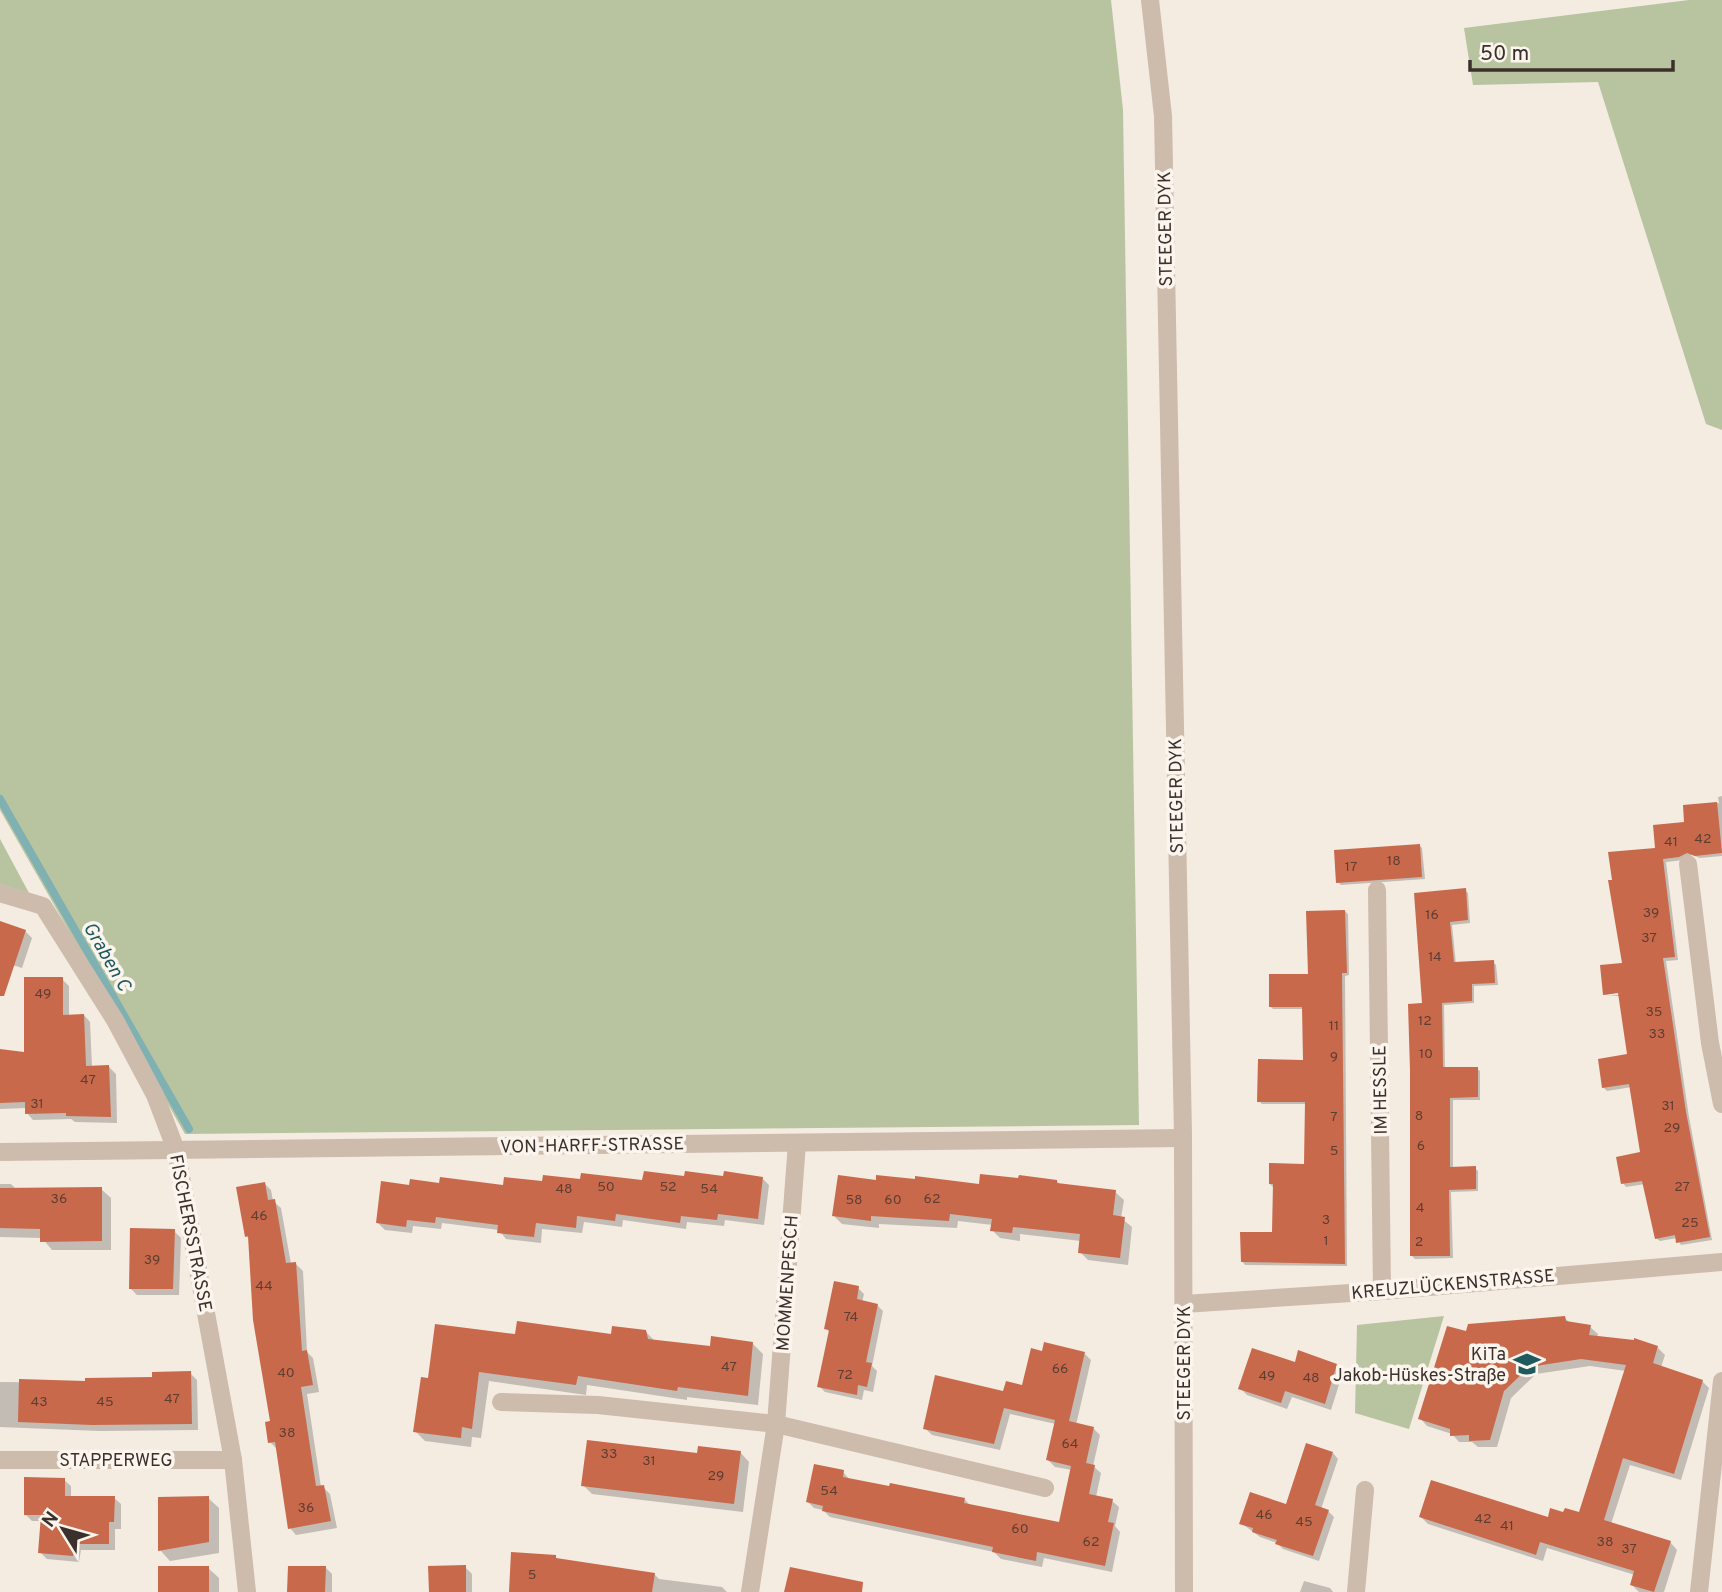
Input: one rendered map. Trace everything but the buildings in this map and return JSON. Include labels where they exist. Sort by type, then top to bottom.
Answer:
[{"type":"street","name":"STEEGER DYK","points":[[1150,0],[1163,116],[1183,1138],[1184,1592]]},
{"type":"street","points":[[1688,864],[1710,1043],[1722,1104]]},
{"type":"street","name":"IM HESSLE","points":[[1377,890],[1382,1291]]},
{"type":"street","name":"FISCHERSSTRASSE","points":[[0,894],[43,906],[115,1020],[155,1094],[176,1150],[233,1460],[247,1592]]},
{"type":"street","name":"VON-HARFF-STRASSE","points":[[0,1152],[1183,1138]]},
{"type":"street","name":"MOMMENPESCH","points":[[750,1592],[776,1424],[797,1143]]},
{"type":"street","name":"KREUZLÜCKENSTRASSE","points":[[1185,1304],[1382,1291],[1722,1262]]},
{"type":"street","points":[[1699,1592],[1722,1381]]},
{"type":"street","points":[[501,1402],[598,1405],[776,1424],[1045,1488]]},
{"type":"street","name":"STAPPERWEG","points":[[0,1460],[233,1460]]},
{"type":"street","points":[[1356,1592],[1365,1490]]},
{"type":"green space","points":[[0,0],[1111,0],[1123,110],[1139,1125],[185,1134],[0,810]]},
{"type":"green space","points":[[1689,0],[1722,0],[1722,430],[1706,424],[1598,82],[1473,85],[1464,28]]},
{"type":"green space","points":[[0,839],[29,893],[0,884]]},
{"type":"green space","points":[[1444,1316],[1409,1429],[1355,1413],[1357,1325]]},
{"type":"waterway","name":"Graben C","points":[[0,799],[189,1129]]},
{"type":"place","name":"KiTa Jakob-Hüskes-Straße","points":[[1527,1364]]}]
